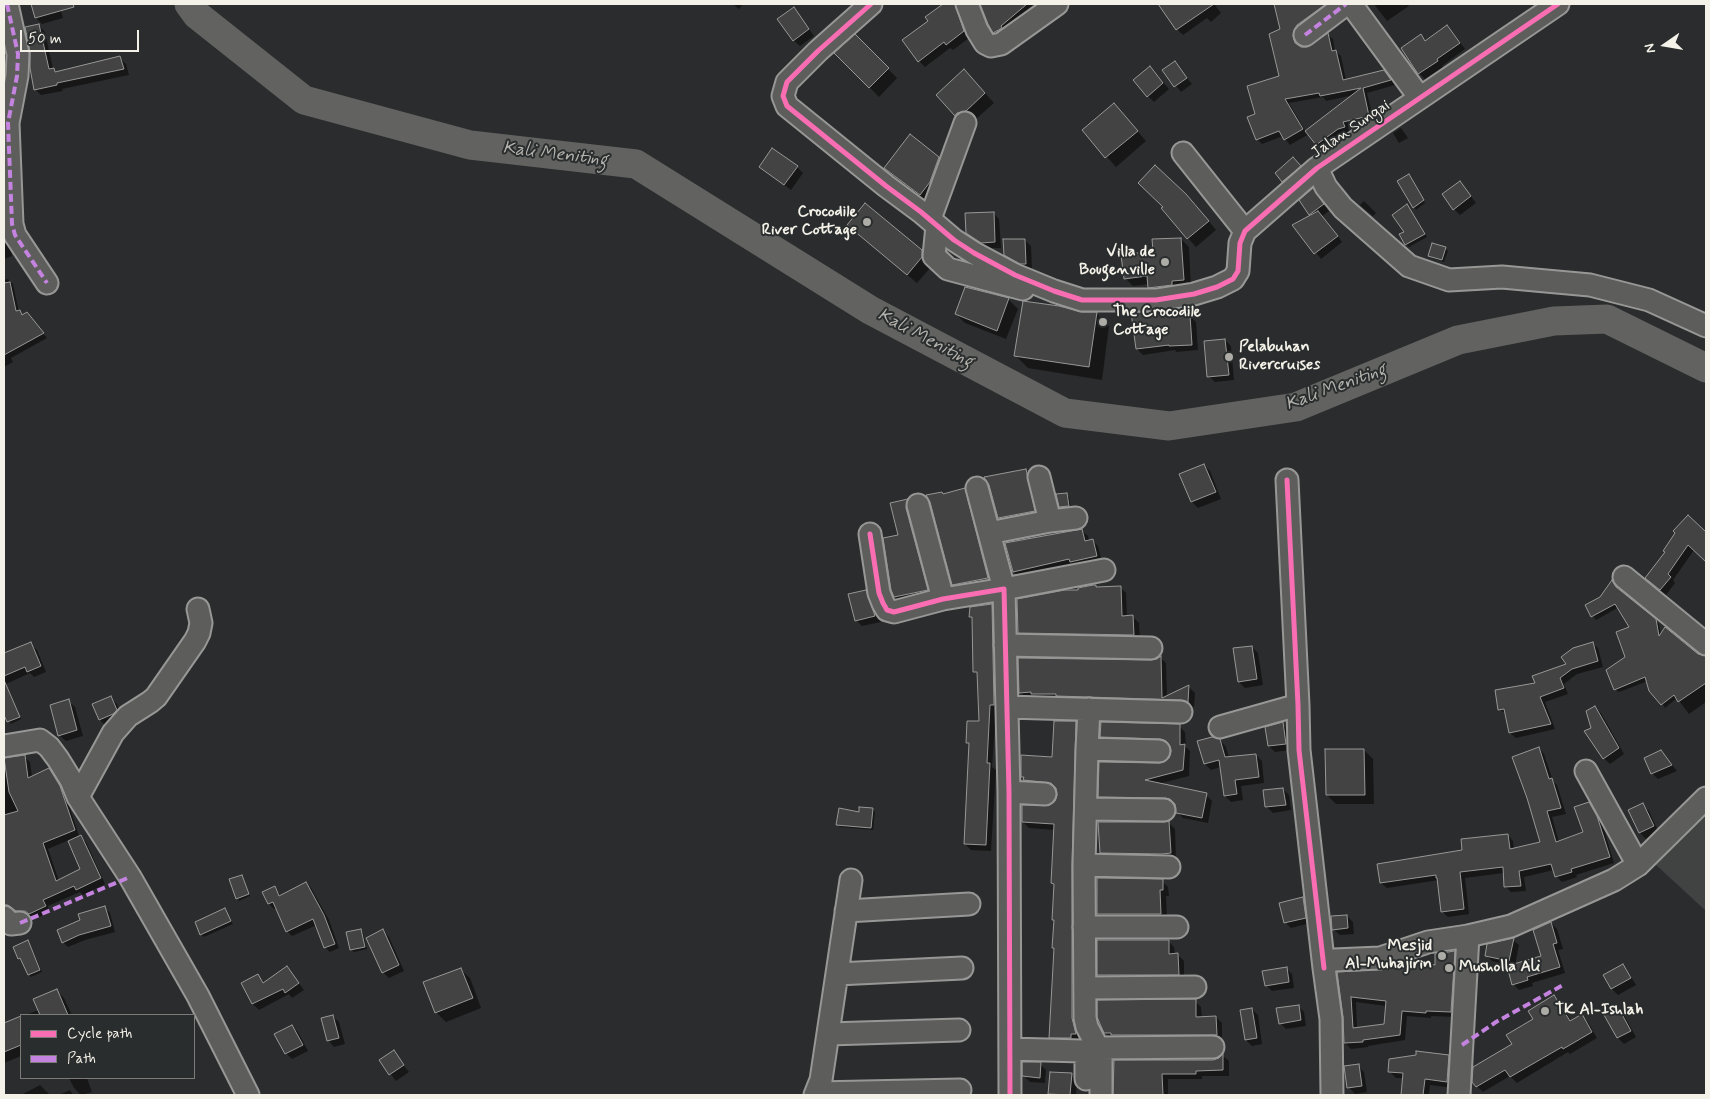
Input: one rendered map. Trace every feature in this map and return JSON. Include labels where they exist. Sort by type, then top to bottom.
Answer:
[{"type":"street","points":[[7,4],[18,54],[8,123],[12,224],[16,235],[47,283]]},
{"type":"street","points":[[870,4],[824,45],[787,82],[783,92],[784,100],[792,111],[934,222],[954,240],[994,265],[1054,291],[1082,300],[1156,300],[1194,294],[1226,284],[1233,279],[1238,271],[1240,243],[1245,231],[1183,153]]},
{"type":"street","points":[[967,4],[984,43],[991,46],[1001,44],[1057,4]]},
{"type":"street","points":[[1305,35],[1346,4]]},
{"type":"street","points":[[1351,4],[1420,98]]},
{"type":"street","name":"Jalan Sungai","points":[[1245,231],[1317,168],[1558,4]]},
{"type":"street","points":[[965,123],[934,222],[934,256],[948,269],[1032,292]]},
{"type":"street","points":[[1317,168],[1326,187],[1343,208],[1409,266],[1449,280],[1502,277],[1590,285],[1649,300],[1706,326]]},
{"type":"street","points":[[1039,477],[1050,521]]},
{"type":"street","points":[[1287,480],[1301,779],[1331,1019],[1332,1095]]},
{"type":"street","points":[[976,488],[1004,589],[1009,792],[1010,1095]]},
{"type":"street","points":[[918,505],[943,600]]},
{"type":"street","points":[[989,533],[1076,518]]},
{"type":"street","points":[[870,534],[879,593],[887,610],[894,612],[943,600],[1104,570]]},
{"type":"street","points":[[1624,577],[1706,644]]},
{"type":"street","points":[[78,797],[113,733],[128,716],[156,697],[195,641],[201,623],[198,609]]},
{"type":"street","points":[[1005,645],[1151,648]]},
{"type":"street","points":[[1220,727],[1298,704]]},
{"type":"street","points":[[1007,707],[1181,712]]},
{"type":"street","points":[[1089,709],[1084,927],[1087,1027],[1098,1048],[1100,1058],[1100,1095]]},
{"type":"street","points":[[4,746],[40,740],[49,746],[78,797],[130,877],[198,996],[248,1095]]},
{"type":"street","points":[[1087,749],[1159,751]]},
{"type":"street","points":[[1586,771],[1638,865]]},
{"type":"street","points":[[1009,792],[1045,794]]},
{"type":"street","points":[[1324,968],[1330,961],[1334,960],[1380,958],[1428,942],[1468,936],[1510,926],[1525,920],[1614,880],[1638,865],[1706,798]]},
{"type":"street","points":[[1086,809],[1164,810]]},
{"type":"street","points":[[1084,865],[1169,867]]},
{"type":"street","points":[[851,880],[821,1080],[816,1094],[960,1090]]},
{"type":"street","points":[[846,911],[969,904]]},
{"type":"street","points":[[1084,927],[1176,927]]},
{"type":"street","points":[[1459,1095],[1468,936]]},
{"type":"street","points":[[837,974],[962,968]]},
{"type":"street","points":[[1086,988],[1196,987]]},
{"type":"street","points":[[828,1034],[959,1030]]},
{"type":"street","points":[[1098,1048],[1213,1048]]},
{"type":"street","points":[[1010,1049],[1082,1051],[1086,1054],[1087,1095]]},
{"type":"shaded area","points":[[1706,812],[1706,911],[1655,864]]},
{"type":"building","points":[[31,4],[73,4],[74,7],[35,18]]},
{"type":"building","points":[[943,4],[955,4],[964,31],[946,45],[944,42],[918,62],[902,40],[928,21],[925,17]]},
{"type":"building","points":[[980,4],[1027,4],[1001,26],[1002,28],[993,33]]},
{"type":"building","points":[[1158,4],[1214,4],[1176,30]]},
{"type":"building","points":[[1274,4],[1326,4],[1297,25],[1293,36],[1295,43],[1301,47],[1307,47],[1328,33],[1332,51],[1336,50],[1343,80],[1384,70],[1391,80],[1363,88],[1369,116],[1343,122],[1345,127],[1338,129],[1316,145],[1305,131],[1361,88],[1320,96],[1319,93],[1285,99],[1303,129],[1284,140],[1279,131],[1256,140],[1247,117],[1255,114],[1247,86],[1279,76],[1269,34],[1280,29]]},
{"type":"building","points":[[794,7],[809,29],[793,41],[777,19]]},
{"type":"building","points":[[39,24],[49,69],[54,68],[55,72],[120,56],[124,69],[57,83],[57,85],[34,90],[25,27]]},
{"type":"building","points":[[1447,25],[1460,43],[1418,74],[1401,48],[1421,34],[1425,41]]},
{"type":"building","points":[[855,34],[889,68],[869,88],[834,53]]},
{"type":"building","points":[[1175,61],[1187,78],[1174,87],[1162,70]]},
{"type":"building","points":[[1150,66],[1163,83],[1147,97],[1133,80]]},
{"type":"building","points":[[964,69],[985,93],[966,111],[957,113],[955,116],[936,95]]},
{"type":"building","points":[[1114,103],[1138,131],[1105,158],[1082,130]]},
{"type":"building","points":[[910,134],[939,157],[930,182],[920,195],[884,168]]},
{"type":"building","points":[[772,148],[798,166],[784,185],[759,167]]},
{"type":"building","points":[[1293,157],[1301,166],[1282,182],[1275,173]]},
{"type":"building","points":[[1155,165],[1186,194],[1209,221],[1187,239],[1161,208],[1163,207],[1138,183]]},
{"type":"building","points":[[1409,174],[1424,200],[1413,208],[1397,181]]},
{"type":"building","points":[[1460,181],[1471,196],[1453,210],[1442,194]]},
{"type":"building","points":[[1313,188],[1324,204],[1309,215],[1299,200]]},
{"type":"building","points":[[865,203],[922,250],[922,257],[907,275],[847,225]]},
{"type":"building","points":[[1407,204],[1425,234],[1405,245],[1399,234],[1404,232],[1392,215]]},
{"type":"building","points":[[1318,211],[1338,236],[1314,254],[1292,225]]},
{"type":"building","points":[[994,212],[995,242],[981,243],[966,233],[965,213]]},
{"type":"building","points":[[1181,238],[1184,280],[1172,281],[1172,285],[1148,288],[1147,276],[1124,279],[1121,255],[1153,251],[1152,239]]},
{"type":"building","points":[[1003,239],[1025,239],[1026,264],[1020,264],[1004,255]]},
{"type":"building","points":[[1432,243],[1446,247],[1442,260],[1428,256]]},
{"type":"building","points":[[10,282],[16,311],[20,310],[22,315],[27,312],[44,333],[4,355],[4,283]]},
{"type":"building","points":[[965,287],[1009,298],[997,331],[955,314]]},
{"type":"building","points":[[1023,301],[1059,306],[1082,312],[1097,312],[1089,367],[1014,356]]},
{"type":"building","points":[[1173,310],[1173,316],[1190,315],[1192,345],[1169,345],[1136,349],[1131,312]]},
{"type":"building","points":[[1225,339],[1229,375],[1207,377],[1204,341]]},
{"type":"building","points":[[1204,464],[1216,492],[1191,502],[1179,474]]},
{"type":"building","points":[[1026,469],[1035,511],[998,518],[989,485],[984,477]]},
{"type":"building","points":[[965,488],[988,578],[952,585],[930,502],[926,495],[942,492],[943,494]]},
{"type":"building","points":[[1067,493],[1069,506],[1059,507],[1056,494]]},
{"type":"building","points":[[908,499],[906,508],[928,590],[894,597],[891,590],[883,538],[898,535],[890,503]]},
{"type":"building","points":[[1688,515],[1706,532],[1706,562],[1688,545],[1668,574],[1671,577],[1660,590],[1645,578],[1665,552],[1663,551],[1675,533],[1673,531]]},
{"type":"building","points":[[1082,529],[1085,541],[1093,539],[1097,556],[1070,562],[1069,559],[1013,572],[1005,543]]},
{"type":"building","points":[[1612,580],[1616,587],[1656,619],[1659,636],[1665,627],[1698,654],[1706,656],[1706,683],[1678,702],[1674,695],[1661,705],[1649,691],[1645,677],[1614,690],[1606,670],[1625,657],[1616,632],[1629,627],[1615,604],[1591,617],[1585,605],[1600,597]]},
{"type":"building","points":[[1096,585],[1096,587],[1121,586],[1122,616],[1133,615],[1134,635],[1018,633],[1017,599],[1065,590],[1078,590],[1078,588]]},
{"type":"building","points":[[866,590],[875,616],[855,621],[848,594]]},
{"type":"building","points":[[992,604],[994,705],[990,705],[987,763],[990,763],[986,845],[964,844],[969,743],[966,743],[967,721],[979,721],[977,672],[973,672],[972,617],[969,617],[970,607]]},
{"type":"building","points":[[31,642],[41,666],[27,672],[25,667],[4,676],[4,653]]},
{"type":"building","points":[[1593,642],[1598,661],[1572,669],[1560,678],[1564,688],[1540,697],[1551,724],[1509,733],[1504,709],[1498,710],[1495,690],[1535,683],[1532,676],[1566,664],[1561,657],[1573,648]]},
{"type":"building","points":[[1252,646],[1257,679],[1238,682],[1233,648]]},
{"type":"building","points":[[1161,656],[1162,698],[1189,685],[1188,702],[1181,700],[1056,696],[1056,694],[1031,694],[1031,692],[1019,693],[1018,658],[1151,660]]},
{"type":"building","points":[[4,680],[20,717],[7,722],[4,715]]},
{"type":"building","points":[[111,696],[117,710],[113,714],[99,720],[92,704]]},
{"type":"building","points":[[69,699],[77,730],[58,736],[50,705]]},
{"type":"building","points":[[1595,706],[1619,748],[1603,759],[1584,731],[1591,728],[1586,711]]},
{"type":"building","points":[[1054,721],[1076,721],[1072,865],[1072,1018],[1076,1034],[1071,1034],[1071,1038],[1049,1038],[1054,948],[1052,948],[1054,920],[1052,920],[1054,884],[1051,883],[1054,824],[1022,822],[1022,805],[1050,805],[1055,801],[1057,795],[1056,788],[1051,783],[1023,780],[1024,777],[1021,777],[1021,755],[1052,757]]},
{"type":"building","points":[[1101,722],[1180,724],[1180,745],[1185,744],[1183,770],[1145,780],[1207,793],[1202,818],[1176,813],[1175,804],[1170,799],[1098,797],[1099,762],[1159,763],[1169,758],[1171,751],[1166,741],[1160,739],[1100,737]]},
{"type":"building","points":[[1283,722],[1286,744],[1268,746],[1265,727]]},
{"type":"building","points":[[1212,737],[1220,739],[1225,757],[1256,754],[1259,777],[1235,780],[1237,794],[1224,796],[1219,760],[1204,764],[1197,741]]},
{"type":"building","points":[[1539,747],[1549,779],[1552,778],[1561,808],[1547,811],[1556,842],[1583,832],[1574,807],[1589,802],[1597,816],[1610,857],[1571,869],[1572,872],[1555,877],[1551,864],[1519,871],[1521,886],[1504,887],[1503,867],[1460,872],[1464,909],[1441,912],[1436,875],[1380,883],[1377,864],[1462,850],[1461,839],[1508,834],[1510,849],[1540,842],[1512,757]]},
{"type":"building","points":[[1325,749],[1364,749],[1365,795],[1326,795]]},
{"type":"building","points":[[1661,750],[1672,765],[1651,774],[1644,758]]},
{"type":"building","points":[[25,755],[28,778],[49,768],[60,786],[75,830],[43,843],[56,881],[80,869],[68,841],[81,835],[101,878],[76,890],[74,886],[43,900],[46,906],[29,914],[25,911],[16,911],[8,905],[4,905],[4,815],[18,811],[9,792],[4,758]]},
{"type":"building","points":[[1283,788],[1286,805],[1265,807],[1263,790]]},
{"type":"building","points":[[1643,803],[1654,826],[1639,833],[1628,810]]},
{"type":"building","points":[[859,807],[873,808],[871,828],[836,825],[839,808],[859,812]]},
{"type":"building","points":[[1169,821],[1171,853],[1100,853],[1098,822]]},
{"type":"building","points":[[242,875],[249,894],[236,899],[229,879]]},
{"type":"building","points":[[1097,878],[1163,879],[1163,890],[1160,890],[1161,914],[1097,914]]},
{"type":"building","points":[[306,882],[324,915],[335,944],[324,948],[313,919],[286,932],[273,902],[268,904],[262,892],[275,886],[279,896]]},
{"type":"building","points":[[1303,897],[1306,918],[1284,923],[1279,903]]},
{"type":"building","points":[[105,906],[111,926],[79,935],[62,943],[57,930],[80,920],[78,914]]},
{"type":"building","points":[[225,908],[231,921],[200,935],[195,922]]},
{"type":"building","points":[[1347,915],[1348,928],[1332,930],[1331,916]]},
{"type":"building","points":[[1551,922],[1557,943],[1553,944],[1560,967],[1527,977],[1528,980],[1512,985],[1507,966],[1541,956],[1533,930]]},
{"type":"building","points":[[361,929],[365,947],[350,950],[346,932]]},
{"type":"building","points":[[383,929],[399,965],[382,973],[366,938]]},
{"type":"building","points":[[1514,938],[1509,961],[1485,956],[1487,944]]},
{"type":"building","points":[[28,940],[40,970],[28,975],[13,947]]},
{"type":"building","points":[[1097,940],[1169,940],[1169,954],[1178,953],[1179,975],[1097,975]]},
{"type":"building","points":[[1455,951],[1451,1012],[1426,1011],[1426,1013],[1402,1011],[1400,1035],[1363,1040],[1363,1042],[1344,1043],[1343,1017],[1337,972],[1388,969],[1411,961],[1435,965],[1435,954]],"holes":[[[1351,997],[1386,1001],[1384,1024],[1353,1028]]]},
{"type":"building","points":[[1623,964],[1631,978],[1611,989],[1603,975]]},
{"type":"building","points":[[287,966],[299,983],[285,993],[283,989],[252,1004],[241,983],[258,974],[263,983]]},
{"type":"building","points":[[1287,967],[1289,982],[1265,986],[1262,971]]},
{"type":"building","points":[[461,968],[473,998],[435,1013],[423,982]]},
{"type":"building","points":[[57,989],[68,1014],[40,1014],[33,999]]},
{"type":"building","points":[[1554,995],[1570,1021],[1582,1014],[1592,1032],[1510,1077],[1505,1070],[1476,1087],[1472,1082],[1473,1067],[1512,1044],[1506,1035],[1533,1019],[1528,1011]]},
{"type":"building","points":[[1196,999],[1196,1017],[1216,1016],[1217,1035],[1111,1035],[1111,1033],[1104,1033],[1097,1017],[1097,1000]]},
{"type":"building","points":[[1299,1005],[1301,1020],[1279,1024],[1276,1008]]},
{"type":"building","points":[[1618,1007],[1631,1031],[1617,1038],[1604,1015]]},
{"type":"building","points":[[1252,1008],[1257,1038],[1245,1040],[1240,1010]]},
{"type":"building","points":[[333,1015],[339,1038],[327,1041],[321,1018]]},
{"type":"building","points":[[20,1016],[20,1045],[4,1052],[4,1023]]},
{"type":"building","points":[[292,1025],[303,1045],[285,1054],[274,1034]]},
{"type":"building","points":[[394,1050],[404,1065],[389,1075],[379,1060]]},
{"type":"building","points":[[1416,1051],[1449,1055],[1447,1082],[1425,1079],[1423,1095],[1401,1095],[1403,1073],[1388,1072],[1389,1059],[1416,1055]]},
{"type":"building","points":[[1223,1054],[1223,1070],[1196,1071],[1196,1074],[1162,1074],[1163,1095],[1113,1095],[1114,1060],[1213,1060]]},
{"type":"building","points":[[1022,1062],[1041,1062],[1040,1078],[1022,1076]]},
{"type":"building","points":[[1359,1064],[1362,1086],[1347,1088],[1344,1066]]},
{"type":"building","points":[[1050,1072],[1072,1073],[1070,1095],[1048,1094]]},
{"type":"waterway","name":"Kali Meniting","points":[[189,4],[197,15],[304,100],[470,145],[636,164],[870,310],[1065,413],[1169,426],[1296,407],[1458,340],[1554,321],[1607,319],[1706,368]]},
{"type":"marked path","points":[[7,4],[18,54],[17,76],[8,123],[12,224],[15,235],[47,283]]},
{"type":"marked path","points":[[1305,35],[1346,4]]},
{"type":"marked path","points":[[20,923],[130,877]]},
{"type":"marked path","points":[[1462,1045],[1496,1022],[1563,985]]},
{"type":"cycle path","points":[[871,4],[818,51],[787,82],[783,96],[787,106],[954,240],[1015,275],[1082,300],[1156,300],[1194,294],[1217,287],[1233,279],[1238,271],[1240,243],[1245,231],[1317,168],[1558,4]]},
{"type":"cycle path","points":[[1287,480],[1299,750],[1324,968]]},
{"type":"cycle path","points":[[870,534],[879,593],[887,610],[894,612],[943,599],[1004,589],[1009,792],[1010,1095]]},
{"type":"place","name":"Crocodile River Cottage","points":[[867,222]]},
{"type":"place","name":"Villa de Bougenville","points":[[1165,262]]},
{"type":"place","name":"The Crocodile Cottage","points":[[1103,322]]},
{"type":"place","name":"Pelabuhan Rivercruises","points":[[1229,357]]},
{"type":"place","name":"Mesjid Al-Muhajirin","points":[[1442,956]]},
{"type":"place","name":"Musholla Ali","points":[[1449,968]]},
{"type":"place","name":"TK Al-Ishlah","points":[[1545,1011]]}]
